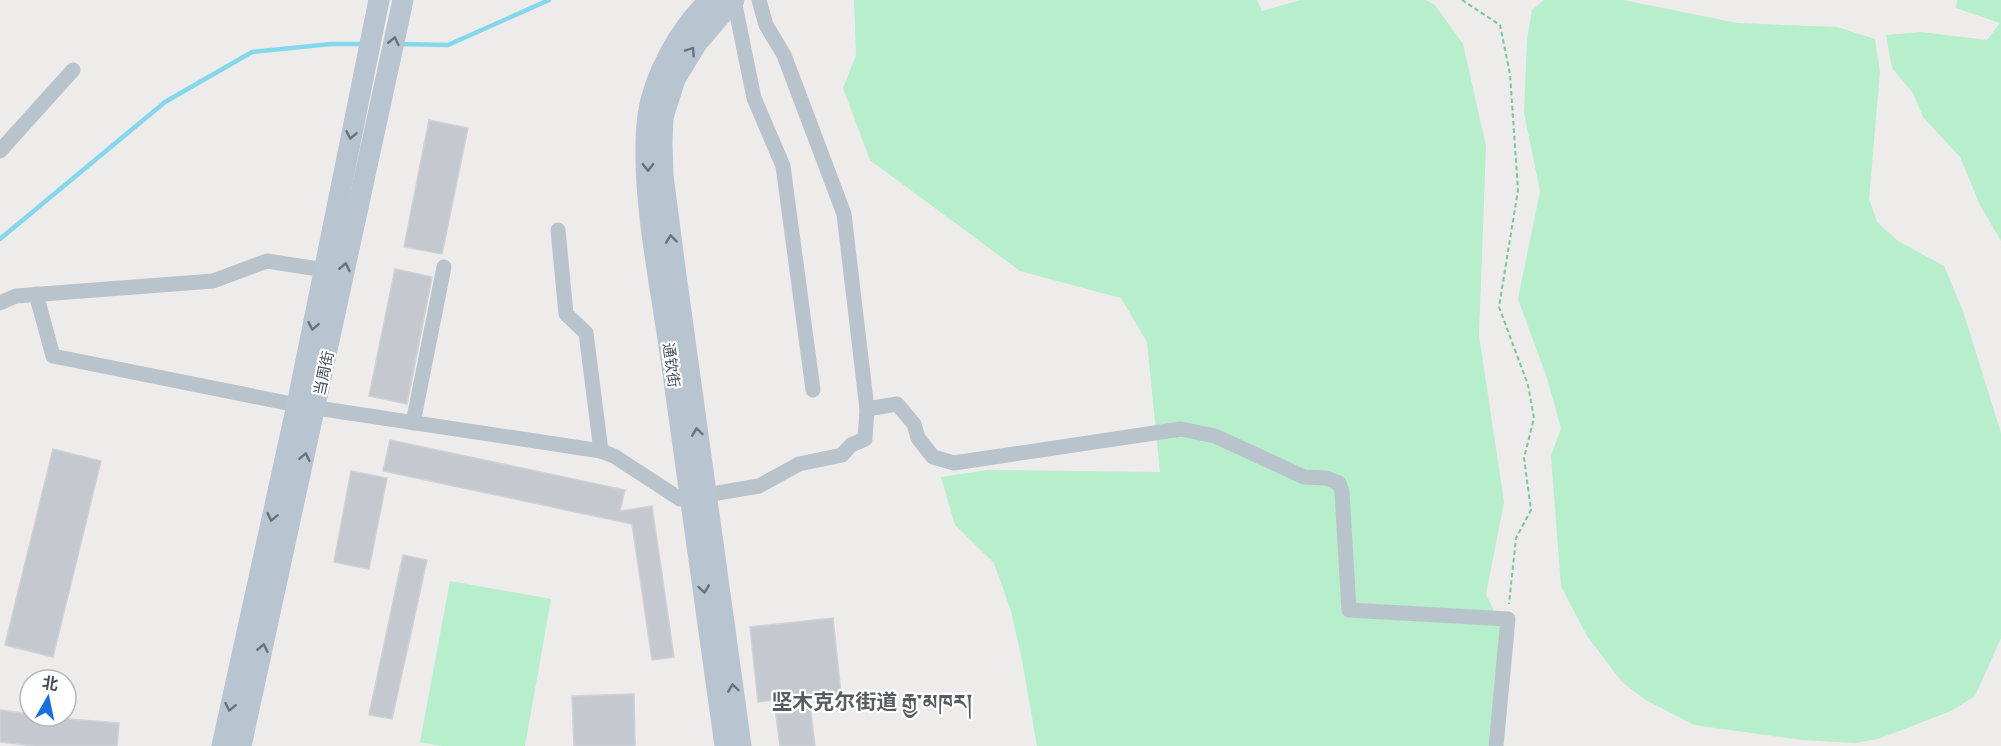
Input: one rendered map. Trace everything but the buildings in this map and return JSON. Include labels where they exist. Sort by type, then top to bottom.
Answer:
[{"type":"main road","name":"当周街","points":[[241,746],[307,406],[325,270],[379,0]]},
{"type":"main road","name":"当周街","points":[[222,746],[307,406],[403,0]]},
{"type":"main road","name":"通钦街","points":[[710,0],[687,27],[660,75],[653,92],[647,137],[648,183],[659,273],[699,496],[725,746]]},
{"type":"main road","points":[[734,0],[712,24],[684,61],[667,97],[663,117],[663,176],[699,496],[741,746]]},
{"type":"street","points":[[734,0],[754,98],[783,166],[813,390]]},
{"type":"street","points":[[36,294],[53,356],[307,406],[601,451],[614,456],[680,499],[759,486],[799,464],[842,455],[851,445],[865,440],[867,409],[844,214],[784,56],[766,26],[759,0]]},
{"type":"street","points":[[0,151],[73,70]]},
{"type":"street","points":[[558,230],[566,314],[586,333],[601,451]]},
{"type":"street","points":[[0,303],[16,296],[213,281],[267,261],[325,270]]},
{"type":"street","points":[[413,423],[444,267]]},
{"type":"street","points":[[867,409],[897,404],[914,424],[918,438],[933,457],[954,463],[1181,429],[1215,436],[1304,477],[1326,478],[1339,483],[1342,492],[1349,610],[1508,619],[1496,746]]},
{"type":"path","points":[[1462,0],[1500,25],[1509,74],[1516,156],[1518,190],[1499,307],[1528,385],[1534,418],[1524,458],[1531,510],[1516,538],[1508,619]]},
{"type":"green space","points":[[854,0],[1257,0],[1262,11],[1300,0],[1426,0],[1435,5],[1463,44],[1486,146],[1479,335],[1504,502],[1486,594],[1502,629],[1488,746],[1037,746],[1011,611],[994,563],[955,525],[941,477],[988,470],[1160,472],[1147,342],[1121,298],[1020,271],[870,160],[843,88],[856,55]]},
{"type":"green space","points":[[1544,0],[1623,0],[1737,23],[1837,27],[1875,39],[1880,72],[1869,199],[1877,222],[1898,241],[1944,266],[1963,311],[2001,433],[2001,638],[1975,696],[1951,711],[1878,739],[1855,743],[1802,740],[1694,725],[1646,700],[1622,682],[1587,636],[1561,586],[1551,456],[1561,428],[1547,378],[1518,299],[1540,191],[1524,113],[1527,40],[1532,10]]},
{"type":"green space","points":[[1957,0],[2001,0],[2001,241],[1980,205],[1960,157],[1923,117],[1913,93],[1892,68],[1886,35],[1921,32],[1987,40],[2000,23],[1956,8]]},
{"type":"green space","points":[[450,581],[551,599],[525,746],[442,746],[420,742]]},
{"type":"waterway","points":[[399,44],[448,45],[549,0]]},
{"type":"waterway","points":[[0,239],[165,102],[252,52],[331,44],[364,44]]},
{"type":"district","name":"坚木克尔街道 རྒྱ་མཁར།","points":[[872,700]]}]
